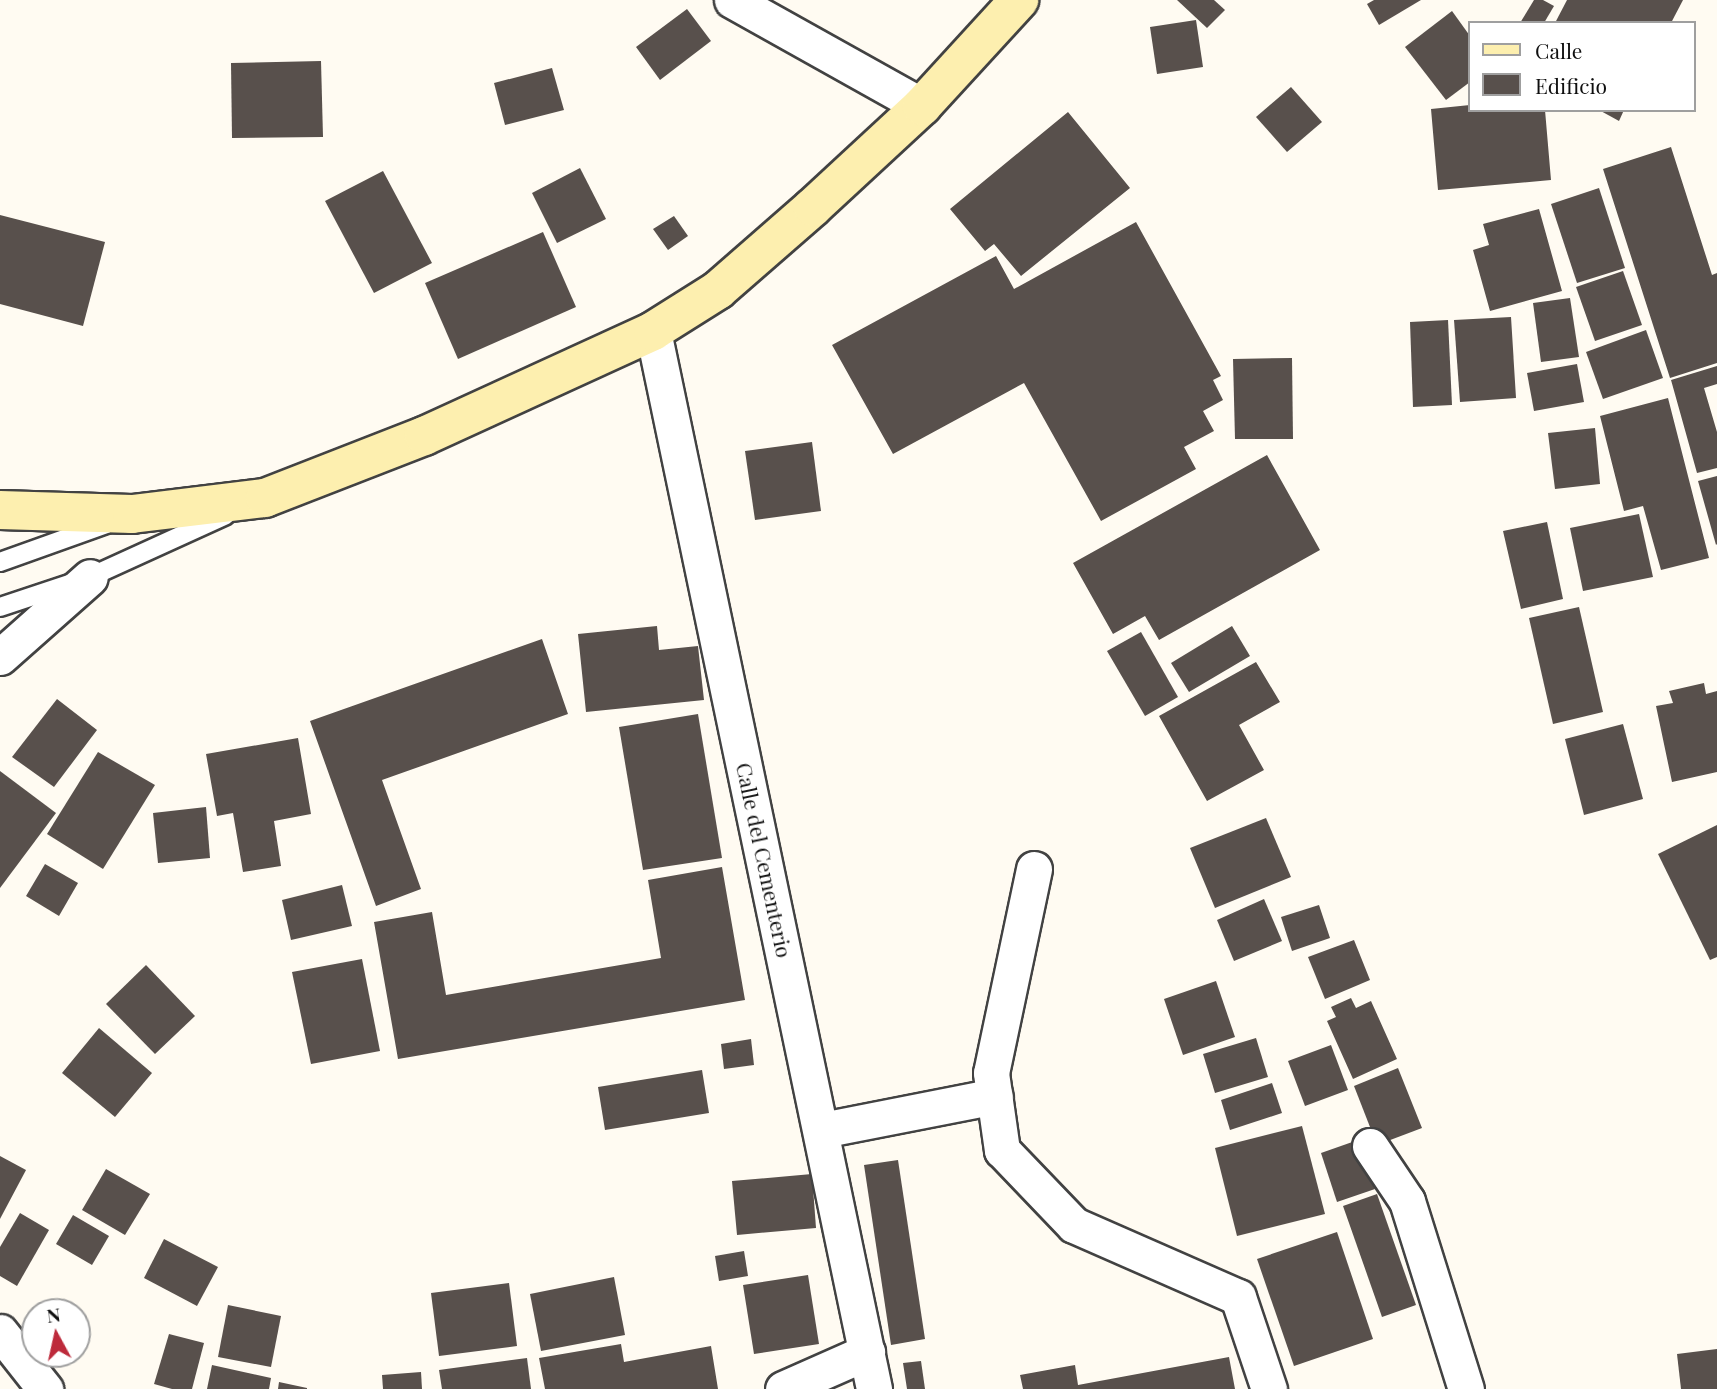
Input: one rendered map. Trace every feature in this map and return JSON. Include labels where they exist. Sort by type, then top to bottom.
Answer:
[{"type":"main road","points":[[0,510],[132,514],[265,498],[424,436],[653,331],[718,290],[922,106],[1019,0]]},
{"type":"street","points":[[732,0],[922,106]]},
{"type":"street","name":"Calle del Cementerio","points":[[653,331],[874,1389]]},
{"type":"street","points":[[0,657],[90,577]]},
{"type":"street","points":[[1034,869],[991,1073],[1002,1150],[1074,1225],[1238,1297],[1269,1389]]},
{"type":"street","points":[[822,1130],[995,1096]]},
{"type":"street","points":[[1370,1146],[1407,1201],[1466,1389]]},
{"type":"street","points":[[0,1332],[45,1389]]},
{"type":"street","points":[[783,1389],[867,1352]]},
{"type":"lane","points":[[0,607],[90,577],[265,498]]},
{"type":"lane","points":[[0,562],[132,514]]},
{"type":"building","points":[[1177,0],[1214,0],[1225,10],[1207,28]]},
{"type":"building","points":[[1374,0],[1421,0],[1379,25],[1367,4]]},
{"type":"building","points":[[1534,0],[1543,0],[1554,6],[1545,21],[1521,21]]},
{"type":"building","points":[[1567,0],[1683,0],[1672,21],[1556,21]]},
{"type":"building","points":[[687,9],[711,41],[660,80],[636,47]]},
{"type":"building","points":[[1452,11],[1468,33],[1468,84],[1446,100],[1405,47]]},
{"type":"building","points":[[1196,20],[1203,67],[1157,74],[1150,27]]},
{"type":"building","points":[[321,61],[323,137],[232,138],[231,63]]},
{"type":"building","points":[[552,68],[564,110],[505,125],[494,83]]},
{"type":"building","points":[[1291,87],[1322,122],[1287,152],[1256,117]]},
{"type":"building","points":[[1468,105],[1468,112],[1545,112],[1551,180],[1438,190],[1431,109]]},
{"type":"building","points":[[1068,112],[1130,188],[1021,276],[994,244],[985,251],[950,209]]},
{"type":"building","points":[[1603,112],[1623,112],[1619,121]]},
{"type":"building","points":[[1671,147],[1712,275],[1717,273],[1717,363],[1670,378],[1603,169]]},
{"type":"building","points":[[580,168],[606,219],[557,243],[532,193]]},
{"type":"building","points":[[383,171],[432,263],[374,293],[325,201]]},
{"type":"building","points":[[1599,188],[1625,268],[1577,283],[1551,204]]},
{"type":"building","points":[[1539,209],[1562,291],[1490,311],[1473,250],[1489,245],[1483,224]]},
{"type":"building","points":[[0,215],[105,242],[83,326],[0,304]]},
{"type":"building","points":[[674,216],[688,236],[668,250],[653,229]]},
{"type":"building","points":[[1136,222],[1221,376],[1213,380],[1223,400],[1203,411],[1214,431],[1184,447],[1196,469],[1101,521],[1024,383],[893,454],[832,345],[996,256],[1014,289]]},
{"type":"building","points":[[543,232],[576,307],[458,359],[425,283]]},
{"type":"building","points":[[1623,271],[1642,325],[1595,341],[1576,287]]},
{"type":"building","points":[[1570,298],[1579,357],[1541,362],[1533,303]]},
{"type":"building","points":[[1511,317],[1516,398],[1460,402],[1454,320]]},
{"type":"building","points":[[1448,320],[1452,405],[1413,407],[1410,322]]},
{"type":"building","points":[[1646,330],[1663,378],[1603,399],[1586,352]]},
{"type":"building","points":[[1292,358],[1293,439],[1235,439],[1233,359]]},
{"type":"building","points":[[1577,364],[1584,402],[1534,411],[1527,373]]},
{"type":"building","points":[[1717,366],[1717,384],[1704,388],[1717,432],[1717,468],[1697,473],[1671,380]]},
{"type":"building","points":[[1668,398],[1709,558],[1661,570],[1643,506],[1624,511],[1600,416]]},
{"type":"building","points":[[1595,428],[1600,484],[1555,489],[1548,433]]},
{"type":"building","points":[[812,442],[821,511],[755,520],[745,451]]},
{"type":"building","points":[[1267,455],[1320,550],[1159,640],[1145,616],[1113,634],[1073,563]]},
{"type":"building","points":[[1717,476],[1717,544],[1716,545],[1698,481]]},
{"type":"building","points":[[1639,514],[1653,577],[1583,591],[1570,528]]},
{"type":"building","points":[[1547,522],[1563,599],[1521,609],[1503,531]]},
{"type":"building","points":[[1579,607],[1603,712],[1553,724],[1529,618]]},
{"type":"building","points":[[657,626],[659,650],[698,646],[704,700],[586,712],[578,634]]},
{"type":"building","points":[[1232,626],[1250,656],[1189,692],[1171,663]]},
{"type":"building","points":[[1141,632],[1178,697],[1145,716],[1107,651]]},
{"type":"building","points":[[542,639],[568,714],[382,780],[421,889],[376,906],[310,721]]},
{"type":"building","points":[[1256,662],[1280,702],[1239,725],[1264,770],[1207,801],[1159,716]]},
{"type":"building","points":[[1704,683],[1706,694],[1717,691],[1717,772],[1672,782],[1656,706],[1673,703],[1669,691]]},
{"type":"building","points":[[57,699],[97,730],[54,787],[12,757]]},
{"type":"building","points":[[698,714],[722,858],[643,870],[619,727]]},
{"type":"building","points":[[1623,724],[1643,799],[1584,815],[1565,739]]},
{"type":"building","points":[[298,738],[311,814],[274,821],[281,866],[243,872],[233,813],[217,816],[206,754]]},
{"type":"building","points":[[98,752],[155,785],[103,869],[47,834]]},
{"type":"building","points":[[0,771],[56,813],[0,888]]},
{"type":"building","points":[[206,807],[210,858],[158,863],[153,813]]},
{"type":"building","points":[[1266,818],[1291,877],[1215,908],[1190,848]]},
{"type":"building","points":[[1717,825],[1717,957],[1710,960],[1658,854]]},
{"type":"building","points":[[45,864],[78,883],[59,916],[26,896]]},
{"type":"building","points":[[722,867],[745,1000],[398,1059],[374,922],[432,912],[446,995],[661,958],[648,880]]},
{"type":"building","points":[[342,885],[352,926],[291,940],[282,900]]},
{"type":"building","points":[[1264,899],[1282,941],[1234,961],[1217,920]]},
{"type":"building","points":[[1319,905],[1330,938],[1292,951],[1281,917]]},
{"type":"building","points":[[1354,940],[1370,980],[1325,999],[1308,957]]},
{"type":"building","points":[[362,959],[380,1051],[311,1064],[292,972]]},
{"type":"building","points":[[146,965],[195,1016],[155,1054],[106,1004]]},
{"type":"building","points":[[1216,981],[1235,1037],[1183,1055],[1164,999]]},
{"type":"building","points":[[1351,998],[1356,1008],[1371,1001],[1397,1059],[1353,1079],[1327,1021],[1336,1017],[1331,1007]]},
{"type":"building","points":[[99,1028],[152,1073],[115,1117],[62,1073]]},
{"type":"building","points":[[1256,1038],[1268,1077],[1215,1093],[1203,1054]]},
{"type":"building","points":[[751,1039],[754,1065],[724,1069],[721,1044]]},
{"type":"building","points":[[1331,1045],[1348,1090],[1305,1106],[1288,1061]]},
{"type":"building","points":[[1398,1068],[1422,1128],[1377,1145],[1354,1086]]},
{"type":"building","points":[[702,1070],[709,1113],[605,1130],[598,1087]]},
{"type":"building","points":[[1272,1083],[1282,1113],[1230,1130],[1221,1100]]},
{"type":"building","points":[[1302,1126],[1325,1214],[1237,1236],[1215,1148]]},
{"type":"building","points":[[1358,1140],[1375,1189],[1337,1202],[1321,1153]]},
{"type":"building","points":[[0,1156],[26,1170],[0,1219]]},
{"type":"building","points":[[898,1160],[925,1339],[891,1345],[864,1165]]},
{"type":"building","points":[[106,1169],[150,1194],[125,1235],[82,1210]]},
{"type":"building","points":[[812,1174],[816,1228],[737,1235],[732,1181]]},
{"type":"building","points":[[1377,1194],[1416,1305],[1382,1317],[1343,1206]]},
{"type":"building","points":[[20,1213],[49,1230],[17,1286],[0,1276],[0,1247]]},
{"type":"building","points":[[73,1215],[109,1236],[92,1265],[56,1244]]},
{"type":"building","points":[[1337,1232],[1373,1339],[1294,1366],[1257,1259]]},
{"type":"building","points":[[164,1239],[218,1267],[197,1306],[144,1278]]},
{"type":"building","points":[[744,1251],[748,1276],[719,1281],[715,1256]]},
{"type":"building","points":[[808,1275],[819,1344],[754,1354],[743,1285]]},
{"type":"building","points":[[614,1277],[625,1335],[541,1351],[530,1294]]},
{"type":"building","points":[[509,1283],[517,1346],[439,1356],[431,1293]]},
{"type":"building","points":[[228,1305],[281,1316],[271,1367],[218,1357]]},
{"type":"building","points":[[169,1334],[204,1343],[192,1389],[172,1389],[154,1384]]},
{"type":"building","points":[[621,1344],[624,1362],[711,1346],[718,1389],[545,1389],[539,1358]]},
{"type":"building","points":[[1717,1349],[1717,1389],[1681,1389],[1677,1354]]},
{"type":"building","points":[[1229,1357],[1235,1389],[1023,1389],[1020,1375],[1075,1365],[1078,1385]]},
{"type":"building","points":[[527,1358],[531,1389],[442,1389],[439,1370]]},
{"type":"building","points":[[921,1361],[925,1389],[907,1389],[903,1363]]},
{"type":"building","points":[[212,1365],[271,1378],[269,1389],[207,1389]]},
{"type":"building","points":[[421,1372],[422,1389],[383,1389],[382,1375]]},
{"type":"building","points":[[279,1382],[307,1388],[307,1389],[278,1389]]}]
